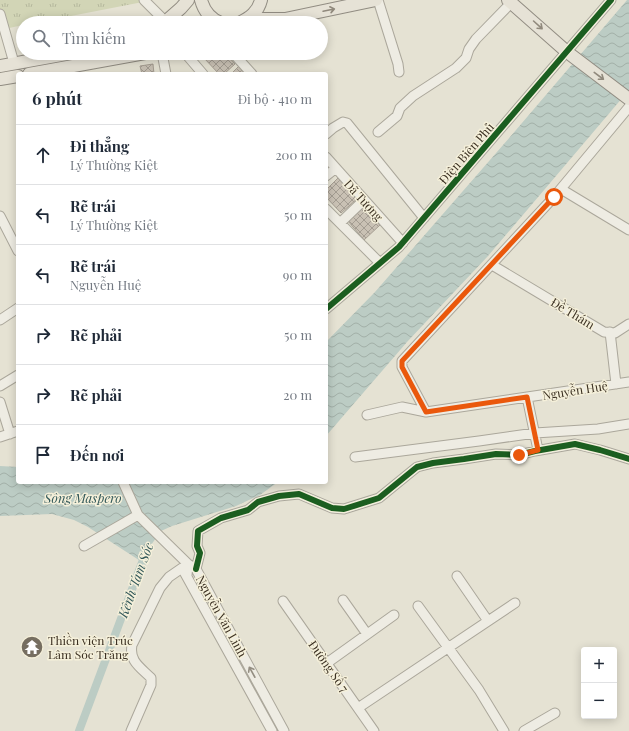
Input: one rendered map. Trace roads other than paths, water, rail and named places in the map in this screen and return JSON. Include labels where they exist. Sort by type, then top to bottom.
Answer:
[{"type":"main road","points":[[172,16],[188,0]]},
{"type":"main road","points":[[201,0],[209,16]]},
{"type":"main road","points":[[252,16],[256,13],[261,0]]},
{"type":"main road","points":[[300,16],[377,0]]},
{"type":"main road","points":[[510,1],[569,53],[628,101]]},
{"type":"main road","points":[[0,66],[31,60]]},
{"type":"main road","points":[[40,72],[104,60]]},
{"type":"main road","points":[[0,79],[16,76]]},
{"type":"street","points":[[144,0],[159,16]]},
{"type":"street","points":[[377,0],[398,64],[399,72]]},
{"type":"street","name":"Điện Biên Phủ","points":[[328,307],[403,243],[569,53],[611,0]]},
{"type":"street","points":[[378,132],[397,116],[400,108],[413,96],[456,68],[466,58],[469,49],[476,39],[510,1]]},
{"type":"street","points":[[0,14],[14,63]]},
{"type":"street","points":[[163,60],[166,72]]},
{"type":"street","points":[[191,60],[201,72]]},
{"type":"street","points":[[239,60],[250,72]]},
{"type":"street","points":[[426,412],[402,367],[402,361],[492,265],[561,188],[628,101]]},
{"type":"street","points":[[328,133],[343,122],[347,123],[424,218]]},
{"type":"street","name":"Dã Tượng","points":[[328,159],[403,243]]},
{"type":"street","points":[[328,174],[336,168]]},
{"type":"street","points":[[561,188],[629,230]]},
{"type":"street","points":[[340,223],[364,200]]},
{"type":"street","points":[[328,211],[380,263]]},
{"type":"street","points":[[0,216],[16,247]]},
{"type":"street","name":"Đề Thám","points":[[492,265],[604,332],[610,332],[616,384]]},
{"type":"street","points":[[0,320],[16,309]]},
{"type":"street","points":[[610,332],[616,332],[629,324]]},
{"type":"street","points":[[0,386],[16,376]]},
{"type":"street","name":"Nguyễn Huệ","points":[[426,412],[629,382]]},
{"type":"street","points":[[527,397],[538,450]]},
{"type":"street","points":[[0,402],[14,433],[0,437]]},
{"type":"street","points":[[367,415],[402,407],[426,412]]},
{"type":"street","points":[[355,457],[479,442],[534,433],[629,424]]},
{"type":"street","points":[[196,569],[200,553],[197,546],[198,531],[221,518],[248,510],[258,502],[279,496],[299,494],[332,508],[344,509],[379,498],[417,467],[433,463],[496,454],[519,455],[538,450],[575,444],[629,459]]},
{"type":"street","points":[[124,484],[138,515],[188,564]]},
{"type":"street","points":[[84,546],[138,515]]},
{"type":"street","name":"Nguyễn Văn Linh","points":[[272,731],[187,575],[188,564],[196,569],[284,731]]},
{"type":"street","points":[[131,731],[151,685],[151,678],[134,661],[131,652],[132,645],[160,588],[169,577],[182,568],[187,575]]},
{"type":"street","points":[[457,576],[488,621]]},
{"type":"street","points":[[343,600],[367,634]]},
{"type":"street","name":"Đường Số 7","points":[[283,601],[374,731]]},
{"type":"street","points":[[358,708],[515,603]]},
{"type":"street","points":[[418,606],[479,690],[504,731]]},
{"type":"street","points":[[327,663],[394,615]]},
{"type":"street","points":[[256,700],[265,694]]},
{"type":"street","points":[[524,731],[555,713]]},
{"type":"water","points":[[627,0],[629,0],[629,90],[488,256],[407,342],[328,434],[328,340],[375,292]]},
{"type":"water","name":"Sông Maspero","points":[[0,466],[16,467],[16,484],[275,484],[260,495],[236,506],[172,526],[161,531],[151,545],[145,564],[88,527],[74,520],[52,514],[0,516]]},
{"type":"waterway","name":"Kênh Tam Sóc","points":[[79,731],[146,552]]},
{"type":"place","name":"Thiền viện Trúc Lâm Sóc Trăng","points":[[32,647]]}]
